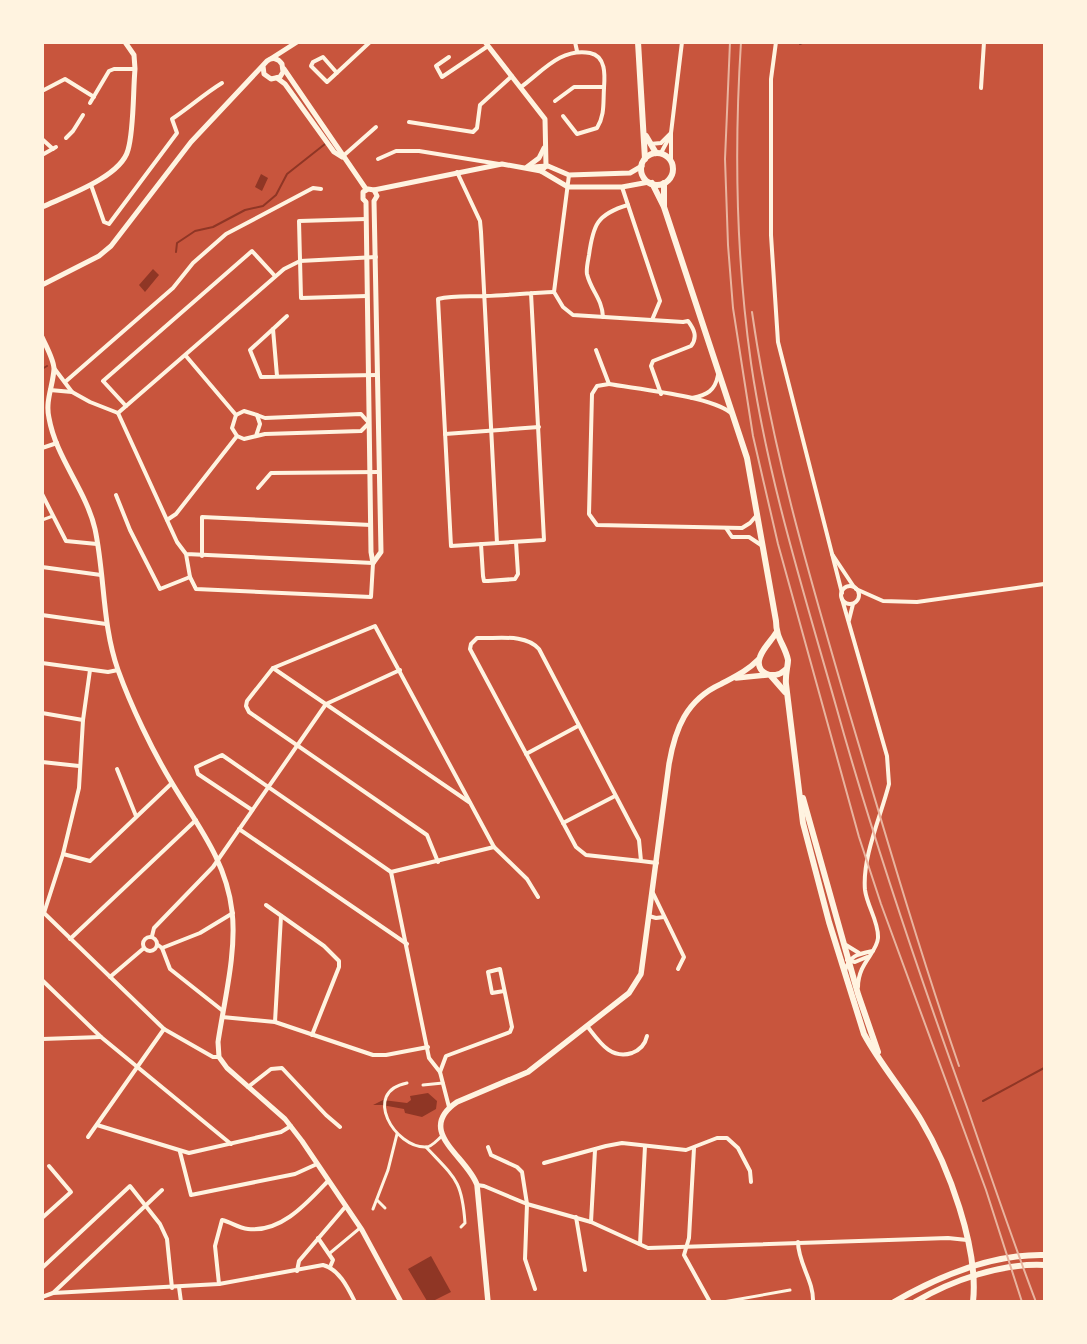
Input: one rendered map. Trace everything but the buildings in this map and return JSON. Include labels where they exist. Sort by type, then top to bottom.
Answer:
[{"type":"main road","points":[[638,42],[645,135],[643,175],[664,207],[750,472],[764,548],[776,633],[788,663],[785,670],[779,675],[736,678]]},
{"type":"main road","points":[[645,135],[650,144],[671,161],[672,174],[664,183],[664,207]]},
{"type":"main road","points":[[645,159],[659,153]]},
{"type":"main road","points":[[650,183],[664,183]]},
{"type":"main road","points":[[776,633],[761,655],[761,670],[784,689],[788,698]]},
{"type":"main road","points":[[488,1302],[477,1186],[474,1176],[442,1136],[442,1118],[449,1107],[457,1102],[528,1072],[629,993],[636,985],[641,974],[671,756],[680,723],[687,711],[709,691],[736,678],[761,655],[775,647],[784,652]]},
{"type":"main road","points":[[785,670],[803,824],[845,978],[864,1034],[921,1120],[950,1180],[967,1240],[975,1287],[974,1302]]},
{"type":"main road","points":[[798,780],[858,994],[870,1032],[885,1068]]},
{"type":"main road","points":[[894,1302],[926,1283],[984,1262],[1044,1255]]},
{"type":"main road","points":[[915,1302],[931,1292],[989,1272],[1033,1265],[1044,1266]]},
{"type":"main road","points":[[488,1291],[493,1302]]},
{"type":"street","points":[[42,207],[91,185],[116,169],[128,151],[135,69],[134,55],[125,42]]},
{"type":"street","points":[[42,285],[99,256],[111,246],[191,142],[264,66],[266,61],[272,59],[296,42]]},
{"type":"street","points":[[337,73],[323,57],[313,62],[311,66],[327,82],[337,73],[370,42]]},
{"type":"street","points":[[575,42],[577,51]]},
{"type":"street","points":[[671,161],[671,133],[682,42]]},
{"type":"street","points":[[776,42],[771,79],[771,235],[778,342],[842,599],[887,756],[888,784],[866,875],[868,904],[878,934],[876,946],[868,956],[860,974],[858,994]]},
{"type":"street","points":[[981,88],[984,42]]},
{"type":"street","points":[[449,57],[436,66],[442,77],[487,44],[545,119],[546,166]]},
{"type":"street","points":[[287,48],[281,62],[284,69],[342,157],[366,189],[374,190],[502,164]]},
{"type":"street","points":[[521,87],[558,58],[577,51],[596,54],[602,61],[605,78],[603,118],[597,128],[577,134],[563,116]]},
{"type":"street","points":[[272,59],[281,62]]},
{"type":"street","points":[[264,66],[266,76]]},
{"type":"street","points":[[90,104],[109,72],[114,69],[135,69]]},
{"type":"street","points":[[277,78],[284,69]]},
{"type":"street","points":[[252,77],[266,76],[277,78],[285,84],[334,152],[342,157]]},
{"type":"street","points":[[409,122],[473,132],[477,128],[480,105],[512,76]]},
{"type":"street","points":[[42,91],[65,79],[94,97]]},
{"type":"street","points":[[91,185],[104,222],[109,224],[177,133],[172,119],[193,105],[195,100],[222,83]]},
{"type":"street","points":[[554,101],[574,87],[604,87]]},
{"type":"street","points":[[66,138],[83,116]]},
{"type":"street","points":[[342,157],[376,127]]},
{"type":"street","points":[[650,144],[661,143],[671,133]]},
{"type":"street","points":[[659,153],[671,133]]},
{"type":"street","points":[[42,140],[54,148],[42,156]]},
{"type":"street","points":[[525,167],[539,158],[545,147]]},
{"type":"street","points":[[378,159],[396,150],[419,151],[540,169],[568,187],[622,187],[650,183]]},
{"type":"street","points":[[539,158],[540,169]]},
{"type":"street","points":[[540,169],[546,166],[569,175],[630,173],[642,166]]},
{"type":"street","points":[[457,172],[480,220],[497,543]]},
{"type":"street","points":[[569,175],[554,292],[563,307],[573,315],[688,321],[694,329],[696,338],[691,346],[653,361],[651,366],[661,394]]},
{"type":"street","points":[[622,187],[660,301],[652,320]]},
{"type":"street","points":[[65,382],[173,288],[193,263],[226,234],[313,188],[321,190]]},
{"type":"street","points":[[50,390],[72,392],[90,402],[118,413],[177,542],[186,554],[190,577],[196,590],[370,597],[373,563],[370,552],[366,202],[362,197],[366,189]]},
{"type":"street","points":[[373,563],[381,552],[374,201],[377,196],[374,190]]},
{"type":"street","points":[[366,202],[374,201]]},
{"type":"street","points":[[603,317],[602,304],[586,274],[592,231],[600,219],[628,205]]},
{"type":"street","points":[[366,219],[300,221],[300,298],[367,296]]},
{"type":"street","points":[[126,406],[103,381],[252,250],[274,276]]},
{"type":"street","points":[[118,413],[186,356],[274,276],[300,261],[376,257]]},
{"type":"street","points":[[531,293],[544,540],[451,546],[438,299],[531,293],[554,292]]},
{"type":"street","points":[[287,316],[250,350],[261,377],[377,374]]},
{"type":"street","points":[[273,329],[277,376]]},
{"type":"street","points":[[42,338],[54,368],[72,392]]},
{"type":"street","points":[[596,350],[609,384]]},
{"type":"street","points":[[186,356],[236,415]]},
{"type":"street","points":[[54,368],[48,417],[56,443],[89,511],[95,528],[106,624],[118,670],[158,758],[218,858],[229,891],[232,913],[232,950],[217,1050],[219,1057],[290,1126],[360,1228],[401,1302]]},
{"type":"street","points":[[690,398],[702,396],[712,390],[718,373]]},
{"type":"street","points":[[733,415],[724,407],[690,398],[609,384],[597,386],[592,394],[589,514],[597,525],[726,528],[746,526],[758,513]]},
{"type":"street","points":[[237,436],[232,424],[236,415],[244,411],[264,418],[361,414],[369,423]]},
{"type":"street","points":[[256,436],[260,424],[257,415]]},
{"type":"street","points":[[237,436],[248,439],[256,436],[361,431],[369,423],[378,422]]},
{"type":"street","points":[[445,434],[539,427]]},
{"type":"street","points":[[167,520],[176,514],[237,436]]},
{"type":"street","points":[[42,448],[56,443]]},
{"type":"street","points":[[258,488],[271,473],[379,472]]},
{"type":"street","points":[[42,494],[66,541],[97,544]]},
{"type":"street","points":[[116,495],[130,530],[160,589],[190,577]]},
{"type":"street","points":[[42,520],[53,516]]},
{"type":"street","points":[[202,556],[202,517],[371,525]]},
{"type":"street","points":[[726,528],[732,536],[750,537],[764,548]]},
{"type":"street","points":[[482,544],[483,576],[484,581],[488,581],[515,579],[518,574],[516,542]]},
{"type":"street","points":[[831,552],[855,588],[859,598]]},
{"type":"street","points":[[186,554],[373,563]]},
{"type":"street","points":[[42,567],[101,575]]},
{"type":"street","points":[[849,622],[853,604],[859,598],[871,596],[896,603],[917,602],[1044,584]]},
{"type":"street","points":[[842,593],[848,587],[867,592],[871,596]]},
{"type":"street","points":[[842,599],[847,603],[853,604]]},
{"type":"street","points":[[42,615],[106,624]]},
{"type":"street","points":[[438,862],[427,835],[298,744],[249,712],[246,706],[273,668],[375,626],[494,847],[526,879],[538,896]]},
{"type":"street","points":[[641,861],[639,840],[543,657],[533,642],[525,639],[478,638],[471,644],[470,649],[576,847],[586,855],[657,863]]},
{"type":"street","points":[[42,663],[108,672],[118,670]]},
{"type":"street","points":[[273,668],[470,804]]},
{"type":"street","points":[[90,670],[83,720],[79,788],[63,854],[43,912],[164,1029],[213,1057],[219,1057]]},
{"type":"street","points":[[110,977],[144,948],[144,941],[152,936],[154,928],[213,868],[218,858],[326,704],[400,670]]},
{"type":"street","points":[[42,713],[83,720]]},
{"type":"street","points":[[526,754],[578,726]]},
{"type":"street","points":[[252,810],[198,774],[196,767],[222,755],[391,872],[429,1058],[440,1072],[449,1107]]},
{"type":"street","points":[[42,762],[79,766]]},
{"type":"street","points":[[117,769],[136,816]]},
{"type":"street","points":[[63,854],[90,860],[172,783]]},
{"type":"street","points":[[563,823],[615,796]]},
{"type":"street","points":[[70,939],[196,820]]},
{"type":"street","points":[[239,829],[407,944]]},
{"type":"street","points":[[391,872],[494,847]]},
{"type":"street","points":[[653,893],[684,957],[678,969]]},
{"type":"street","points":[[266,905],[324,946],[339,961],[339,966],[312,1035]]},
{"type":"street","points":[[650,908],[660,907]]},
{"type":"street","points":[[162,948],[200,932],[232,913]]},
{"type":"street","points":[[275,1022],[281,916]]},
{"type":"street","points":[[649,916],[656,918],[664,917]]},
{"type":"street","points":[[152,936],[162,948],[170,969],[222,1014],[275,1022],[373,1055],[386,1055],[428,1047]]},
{"type":"street","points":[[844,940],[850,949],[861,953]]},
{"type":"street","points":[[144,948],[153,951],[158,945]]},
{"type":"street","points":[[837,950],[849,961],[855,962],[868,956]]},
{"type":"street","points":[[845,978],[849,961],[861,953],[872,950]]},
{"type":"street","points":[[504,991],[492,993],[488,972],[500,969],[512,1027],[510,1032]]},
{"type":"street","points":[[42,980],[101,1037],[231,1144]]},
{"type":"street","points":[[587,1026],[605,1048],[614,1054],[625,1056],[636,1052],[645,1044],[647,1036]]},
{"type":"street","points":[[88,1138],[164,1029]]},
{"type":"street","points":[[440,1072],[446,1056],[515,1030]]},
{"type":"street","points":[[42,1039],[101,1037]]},
{"type":"street","points":[[248,1087],[271,1069],[282,1068],[326,1116],[340,1127]]},
{"type":"street","points":[[407,1083],[397,1085],[389,1093],[384,1104],[386,1118],[397,1133],[426,1147],[459,1184],[463,1200],[465,1223],[461,1228]]},
{"type":"street","points":[[423,1085],[443,1083]]},
{"type":"street","points":[[97,1125],[180,1152],[189,1153],[282,1132],[290,1126]]},
{"type":"street","points":[[373,1209],[388,1170],[397,1133]]},
{"type":"street","points":[[426,1147],[442,1136]]},
{"type":"street","points":[[544,1163],[622,1143],[694,1148],[717,1138],[727,1138],[744,1158],[750,1171],[751,1182]]},
{"type":"street","points":[[640,1244],[645,1146]]},
{"type":"street","points":[[488,1147],[491,1155],[517,1167],[522,1172],[527,1204],[525,1259],[535,1289]]},
{"type":"street","points":[[694,1148],[689,1238],[684,1254],[710,1302]]},
{"type":"street","points":[[591,1222],[595,1150]]},
{"type":"street","points":[[180,1152],[190,1195],[294,1174],[317,1164]]},
{"type":"street","points":[[42,1218],[71,1192],[49,1166]]},
{"type":"street","points":[[219,1284],[215,1246],[222,1220],[249,1229],[271,1227],[301,1207],[328,1180]]},
{"type":"street","points":[[42,1268],[130,1186],[160,1224],[167,1238],[172,1288]]},
{"type":"street","points":[[477,1186],[484,1186],[527,1204],[591,1222],[648,1248],[686,1245],[948,1238],[967,1240]]},
{"type":"street","points":[[52,1293],[162,1190]]},
{"type":"street","points":[[377,1200],[385,1208]]},
{"type":"street","points":[[297,1271],[299,1261],[346,1206]]},
{"type":"street","points":[[576,1217],[585,1270]]},
{"type":"street","points":[[330,1253],[360,1228]]},
{"type":"street","points":[[318,1238],[333,1260],[330,1267]]},
{"type":"street","points":[[798,1242],[800,1259],[813,1293],[813,1302]]},
{"type":"street","points":[[42,1297],[52,1293],[219,1284],[323,1265],[330,1267],[343,1280],[355,1302]]},
{"type":"street","points":[[179,1287],[181,1302]]},
{"type":"street","points":[[723,1302],[790,1290]]},
{"type":"shaded area","points":[[261,174],[268,178],[262,191],[255,187]]},
{"type":"shaded area","points":[[153,269],[159,275],[145,292],[139,285]]},
{"type":"shaded area","points":[[428,1093],[437,1101],[436,1109],[422,1117],[405,1113],[404,1109],[373,1105],[383,1100],[407,1103],[411,1100],[410,1096]]},
{"type":"shaded area","points":[[431,1256],[451,1292],[433,1301],[427,1301],[408,1269]]},
{"type":"waterway","points":[[800,44],[804,42]]},
{"type":"waterway","points":[[176,252],[177,243],[195,231],[213,227],[245,210],[263,206],[276,195],[287,174],[325,144]]},
{"type":"waterway","points":[[42,369],[47,366]]},
{"type":"waterway","points":[[983,1101],[1044,1068]]},
{"type":"railway","points":[[730,42],[725,159],[728,245],[733,308],[753,436],[778,544],[859,837],[881,904],[986,1190],[1022,1302]]},
{"type":"railway","points":[[741,42],[737,163],[742,283],[758,406],[777,493],[851,757],[898,910],[1036,1302]]},
{"type":"railway","points":[[752,312],[780,461],[805,559],[901,886],[959,1066]]}]
